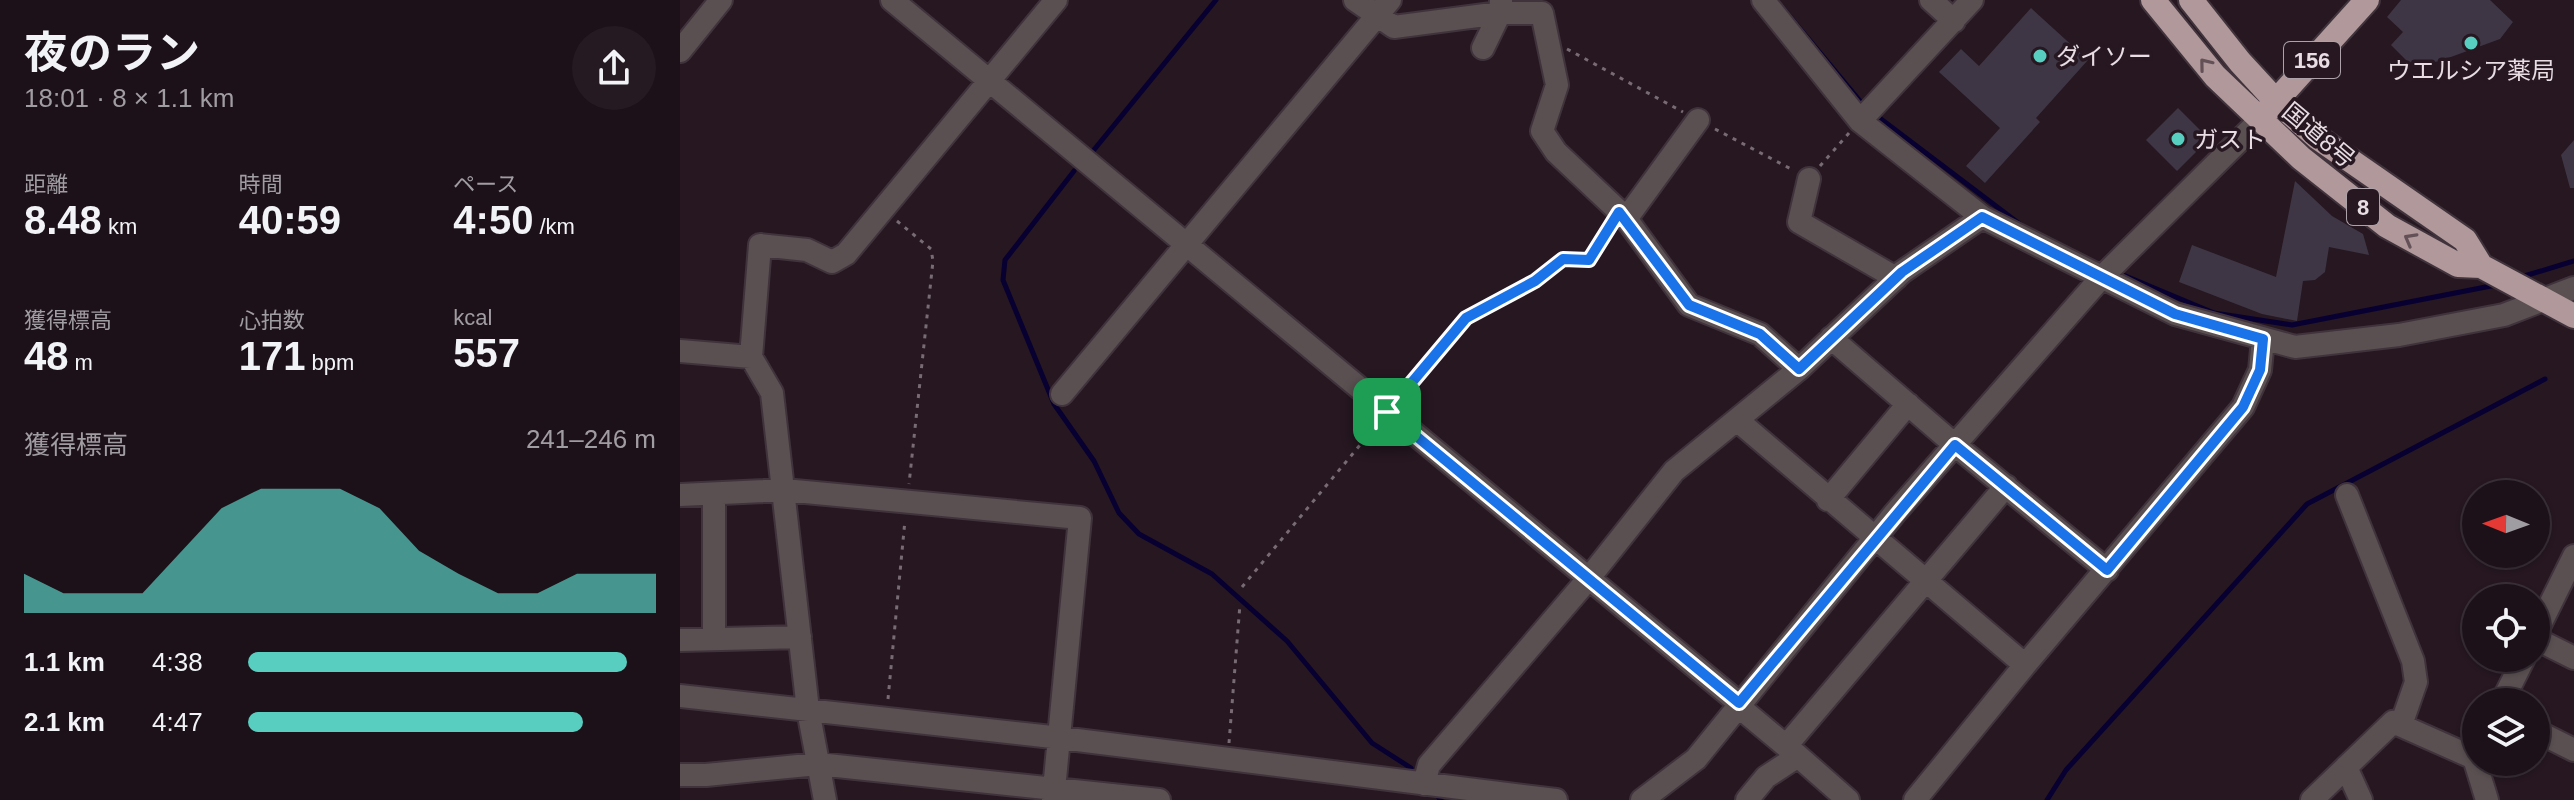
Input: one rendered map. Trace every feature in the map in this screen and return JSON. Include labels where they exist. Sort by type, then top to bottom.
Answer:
[{"type":"highway","name":"国道8号","points":[[2153,0],[2215,76],[2259,121],[2387,226],[2458,265],[2498,276],[2574,316]]},
{"type":"highway","name":"国道8号","points":[[2191,0],[2275,100],[2318,138],[2465,240],[2498,276]]},
{"type":"highway","name":"156","points":[[2259,121],[2367,0]]},
{"type":"street","points":[[680,51],[721,0]]},
{"type":"street","points":[[892,0],[1739,703],[1744,711],[1848,800]]},
{"type":"street","points":[[825,800],[808,710],[772,393],[751,357],[760,245],[807,250],[832,262],[846,254],[1056,0]]},
{"type":"street","points":[[1355,0],[1383,9],[1394,27],[1501,7],[1544,6],[1557,85],[1542,131],[1556,152],[1622,216],[1689,305],[1760,334],[1799,369]]},
{"type":"street","points":[[1763,0],[1860,121],[1982,217],[2107,272],[2175,314],[2295,347],[2399,335],[2504,315],[2574,288]]},
{"type":"street","points":[[1931,0],[1954,21]]},
{"type":"street","points":[[1860,121],[1972,0]]},
{"type":"street","points":[[1483,48],[1501,7]]},
{"type":"street","points":[[1062,394],[1383,9]]},
{"type":"street","points":[[1622,216],[1698,120]]},
{"type":"street","points":[[1642,800],[1696,759],[1874,539],[2107,272],[2259,121]]},
{"type":"street","points":[[1809,179],[1799,222],[1896,278]]},
{"type":"street","points":[[1409,789],[1589,578],[1674,471],[1799,369],[1896,278],[1982,217]]},
{"type":"street","points":[[1831,338],[2107,570]]},
{"type":"street","points":[[1915,800],[2243,407],[2260,370],[2263,339]]},
{"type":"street","points":[[680,351],[751,357]]},
{"type":"street","points":[[1828,500],[1908,404]]},
{"type":"street","points":[[1737,420],[2025,665]]},
{"type":"street","points":[[1747,800],[1792,751],[1925,581],[2006,486]]},
{"type":"street","points":[[680,495],[784,490],[1080,518],[1054,795]]},
{"type":"street","points":[[714,495],[714,639]]},
{"type":"street","points":[[2347,495],[2413,661],[2416,682],[2401,725]]},
{"type":"street","points":[[2550,605],[2574,556]]},
{"type":"street","points":[[680,640],[800,637]]},
{"type":"street","points":[[2550,646],[2574,658]]},
{"type":"street","points":[[680,696],[1228,758],[1409,789],[1556,800]]},
{"type":"street","points":[[2312,800],[2393,722],[2462,751]]},
{"type":"street","points":[[2550,738],[2574,750]]},
{"type":"street","points":[[680,775],[818,764],[1054,795],[1159,800]]},
{"type":"street","points":[[2346,767],[2361,800]]},
{"type":"street","points":[[2480,776],[2485,799]]},
{"type":"path","points":[[882,208],[931,249],[933,261],[886,719]]},
{"type":"path","points":[[1242,587],[1466,318],[1535,281],[1563,259],[1589,260],[1622,216]]},
{"type":"path","points":[[1228,758],[1240,604]]},
{"type":"building","points":[[2401,0],[2490,0],[2513,22],[2500,39],[2440,61],[2412,66],[2391,45],[2403,32],[2387,17]]},
{"type":"building","points":[[2031,8],[2088,60],[2036,118],[2040,122],[1985,183],[1966,166],[2000,128],[1939,72],[1961,49],[1979,66]]},
{"type":"building","name":"ガスト","points":[[2178,108],[2209,139],[2177,171],[2146,140]]},
{"type":"building","points":[[2574,140],[2574,188],[2570,188],[2561,155]]},
{"type":"building","points":[[2295,181],[2332,216],[2363,234],[2369,255],[2329,247],[2325,272],[2315,280],[2303,281],[2297,321],[2262,314],[2179,282],[2192,245],[2276,277]]},
{"type":"waterway","points":[[1093,151],[1216,0]]},
{"type":"waterway","points":[[1782,7],[1865,107]]},
{"type":"waterway","points":[[1873,113],[2021,225]]},
{"type":"waterway","points":[[1074,171],[1005,260],[1003,280],[1054,404],[1094,461],[1119,513],[1139,534],[1212,574],[1287,641],[1372,743],[1411,768]]},
{"type":"waterway","points":[[2521,277],[2574,261]]},
{"type":"waterway","points":[[2116,272],[2214,313],[2292,325],[2501,284]]},
{"type":"waterway","points":[[2047,800],[2066,770],[2307,504],[2545,379]]},
{"type":"place","name":"ウエルシア薬局","points":[[2471,43]]},
{"type":"place","name":"ダイソー","points":[[2040,56]]},
{"type":"place","name":"ガスト","points":[[2178,139]]},
{"type":"route","points":[[1619,212],[1689,305],[1760,334],[1799,369],[1902,272],[1982,217],[2100,279],[2175,314],[2263,339],[2260,370],[2243,407],[2107,570],[1955,445],[1739,703],[1387,412],[1466,318],[1535,281],[1563,259],[1589,260],[1619,212]]}]
